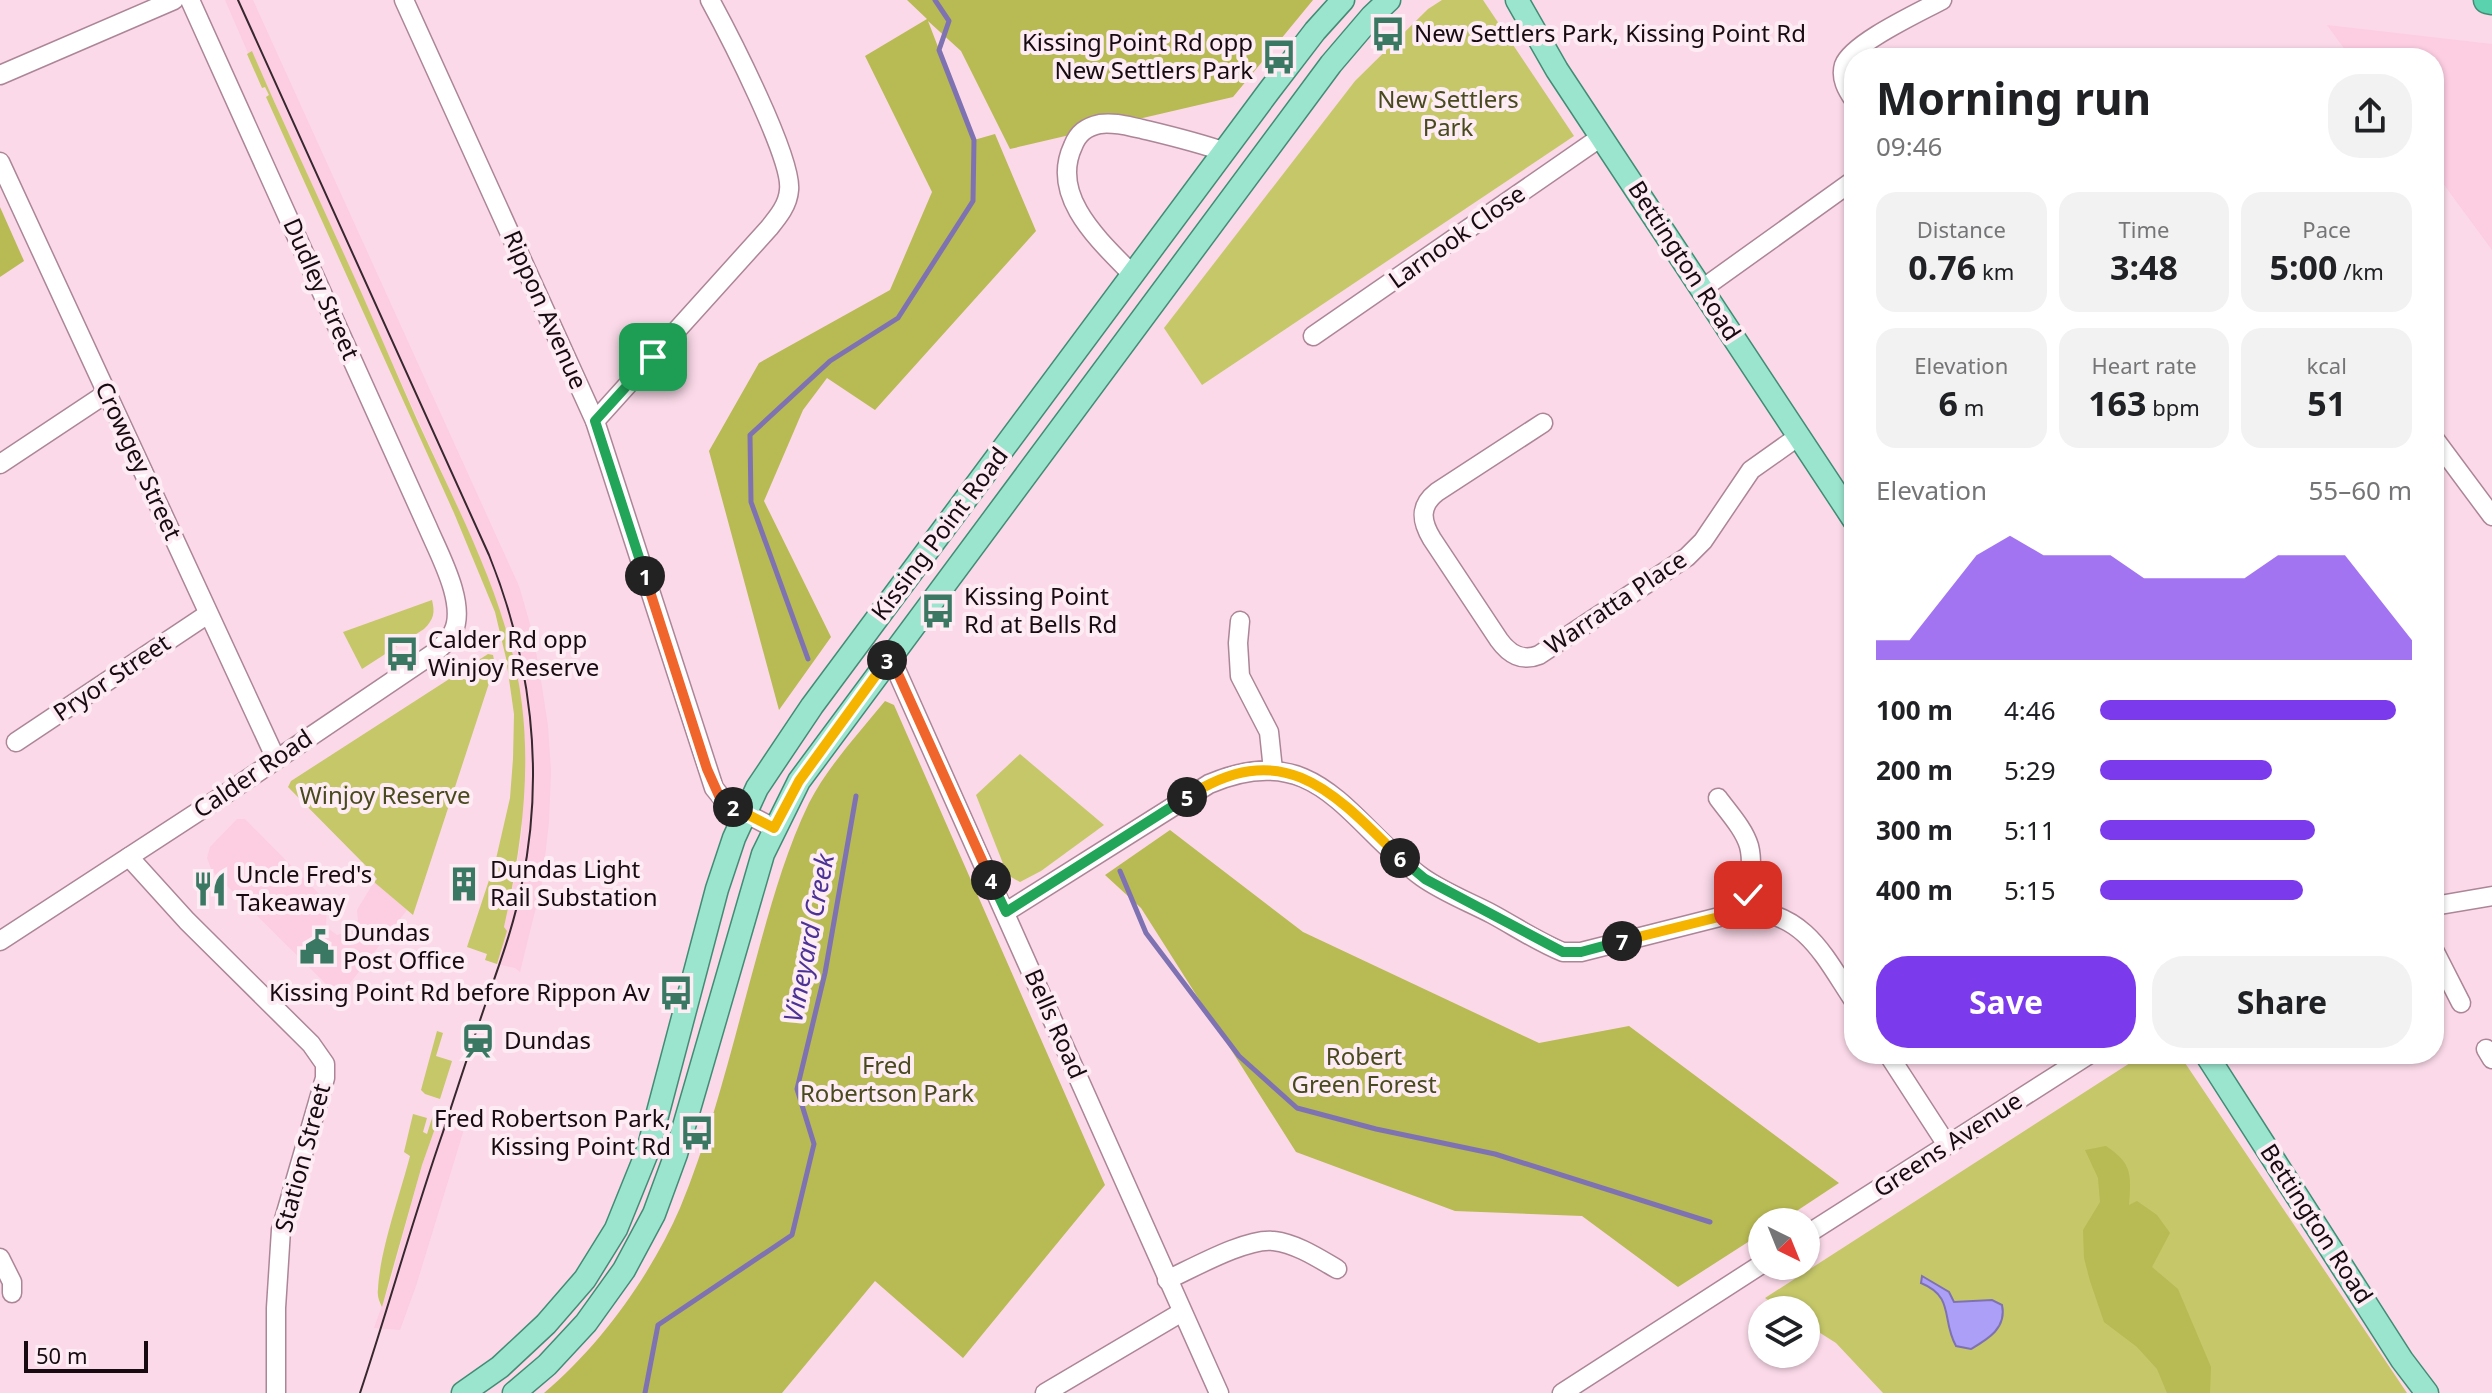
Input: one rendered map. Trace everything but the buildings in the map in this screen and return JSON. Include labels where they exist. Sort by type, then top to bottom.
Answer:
[{"type":"main road","name":"Kissing Point Road","points":[[463,1393],[500,1367],[546,1324],[585,1279],[616,1229],[648,1150],[717,889],[744,814],[772,764],[1306,43],[1343,0]]},
{"type":"main road","name":"Kissing Point Road","points":[[514,1393],[547,1365],[586,1323],[624,1270],[654,1214],[676,1154],[753,884],[774,828],[799,781],[1331,64],[1389,0]]},
{"type":"main road","name":"Bettington Road","points":[[1517,0],[1557,70],[1844,505]]},
{"type":"main road","name":"Bettington Road","points":[[2212,1064],[2402,1360],[2427,1393]]},
{"type":"street","points":[[0,75],[174,0]]},
{"type":"street","name":"Dudley Street","points":[[190,0],[449,578]]},
{"type":"street","name":"Rippon Avenue","points":[[404,0],[595,421],[711,779],[720,798],[774,828]]},
{"type":"street","points":[[595,421],[769,228],[782,211],[789,191],[788,171],[780,150],[710,0]]},
{"type":"street","points":[[1859,48],[1942,0]]},
{"type":"street","points":[[1133,275],[1094,234],[1071,198],[1066,178],[1069,154],[1078,133],[1096,125],[1118,123],[1191,140],[1225,152]]},
{"type":"street","name":"Larnook Close","points":[[1313,336],[1601,137]]},
{"type":"street","name":"Crowgey Street","points":[[0,162],[276,759]]},
{"type":"street","points":[[1702,289],[1844,187]]},
{"type":"street","points":[[0,464],[107,393]]},
{"type":"street","name":"Warratta Place","points":[[1543,423],[1437,492],[1426,504],[1423,513],[1427,531],[1499,640],[1510,653],[1525,658],[1539,655],[1687,557],[1703,541],[1751,470],[1799,436]]},
{"type":"street","points":[[2444,451],[2492,516]]},
{"type":"street","name":"Calder Road","points":[[0,941],[446,643],[455,629],[457,613],[449,578]]},
{"type":"street","name":"Pryor Street","points":[[16,742],[208,614]]},
{"type":"street","points":[[1240,621],[1240,676],[1269,732],[1273,770]]},
{"type":"street","name":"Bells Road","points":[[890,656],[1219,1393]]},
{"type":"street","points":[[1006,912],[1209,784],[1241,773],[1273,770],[1299,776],[1321,786],[1425,879],[1563,952],[1581,952],[1747,910],[1768,911],[1781,916],[1810,937],[1844,986]]},
{"type":"street","points":[[1718,798],[1748,844],[1751,856],[1747,910]]},
{"type":"street","name":"Station Street","points":[[129,857],[170,904],[311,1044],[325,1064],[325,1078],[281,1230],[276,1308],[276,1393]]},
{"type":"street","points":[[2444,904],[2492,896]]},
{"type":"street","points":[[2444,970],[2461,1003]]},
{"type":"street","points":[[1894,1064],[1947,1145]]},
{"type":"street","name":"Greens Avenue","points":[[1820,1226],[2074,1064]]},
{"type":"street","points":[[1167,1280],[1242,1246],[1271,1240],[1299,1248],[1337,1269]]},
{"type":"street","points":[[0,1258],[12,1282],[12,1293]]},
{"type":"street","points":[[1562,1393],[1748,1273]]},
{"type":"street","points":[[1045,1393],[1182,1312]]},
{"type":"shaded area","points":[[225,0],[253,0],[519,586],[540,674],[551,771],[542,883],[520,972],[497,964],[507,931],[504,927],[522,830],[509,644],[475,546],[252,52],[248,53]]},
{"type":"shaded area","points":[[2327,25],[2492,44],[2492,250],[2444,185],[2444,48],[2344,48]]},
{"type":"shaded area","points":[[237,819],[245,819],[327,902],[326,927],[337,935],[358,921],[357,910],[374,882],[407,910],[347,987],[340,991],[331,989],[212,871],[207,858],[210,847]]},
{"type":"shaded area","points":[[439,1117],[465,1126],[416,1286],[400,1330],[374,1328],[390,1283],[422,1165]]},
{"type":"shaded area","points":[[1922,1276],[1949,1292],[1954,1302],[1992,1300],[2002,1305],[1999,1326],[1990,1337],[1971,1349],[1956,1346],[1943,1302],[1939,1295],[1921,1283]]},
{"type":"green space","points":[[907,0],[1313,0],[1233,97],[1010,149],[961,51],[928,21],[974,140],[995,134],[1036,231],[875,410],[827,378],[803,410],[764,501],[831,637],[779,710],[709,451],[759,363],[890,290],[932,192],[865,56],[927,19]]},
{"type":"green space","name":"New Settlers Park","points":[[1442,0],[1483,0],[1574,136],[1202,385],[1164,328],[1355,81],[1428,9]]},
{"type":"green space","points":[[252,51],[481,560],[495,595],[516,668],[524,733],[524,789],[515,872],[504,927],[507,931],[497,964],[485,960],[487,954],[467,947],[496,859],[510,798],[514,714],[495,612],[454,513],[266,97],[269,95],[265,87],[262,88],[247,54]]},
{"type":"green space","points":[[0,207],[24,261],[0,277]]},
{"type":"green space","points":[[432,600],[433,616],[424,629],[362,669],[343,632]]},
{"type":"green space","name":"Winjoy Reserve","points":[[488,654],[493,655],[495,665],[413,915],[374,882],[377,879],[369,869],[288,787],[291,781]]},
{"type":"green space","name":"Fred Robertson Park","points":[[885,701],[894,705],[1105,1185],[963,1358],[875,1281],[782,1393],[544,1393],[585,1354],[622,1308],[668,1233],[692,1177],[713,1114],[793,839],[825,776]]},
{"type":"green space","points":[[1020,754],[1104,825],[1041,871],[1020,882],[1011,877],[1004,866],[976,795]]},
{"type":"green space","name":"Robert Green Forest","points":[[1170,830],[1303,932],[1539,1043],[1629,1026],[1839,1183],[1801,1208],[1748,1208],[1748,1242],[1678,1287],[1582,1216],[1455,1211],[1296,1152],[1141,908],[1105,875]]},
{"type":"green space","points":[[437,1031],[443,1033],[436,1056],[452,1061],[440,1099],[421,1090]]},
{"type":"green space","points":[[2128,1064],[2186,1064],[2407,1393],[1883,1393],[1836,1343],[1820,1333],[1820,1296],[1768,1296],[1793,1280],[1820,1280],[1820,1263]]},
{"type":"green space","points":[[413,1114],[427,1118],[423,1132],[427,1134],[433,1115],[439,1117],[422,1165],[382,1307],[378,1294],[380,1274],[386,1240],[410,1156],[404,1152]]},
{"type":"green space","points":[[2106,1146],[2126,1165],[2130,1186],[2129,1205],[2137,1201],[2157,1215],[2170,1233],[2152,1267],[2178,1289],[2211,1367],[2210,1393],[2167,1393],[2157,1369],[2137,1347],[2104,1322],[2084,1258],[2083,1230],[2100,1202],[2098,1178],[2085,1150]]},
{"type":"waterway","name":"Vineyard Creek","points":[[808,659],[751,502],[750,435],[830,361],[898,318],[973,201],[974,140],[939,50],[949,21],[935,0]]},
{"type":"waterway","name":"Vineyard Creek","points":[[645,1393],[658,1325],[792,1235],[814,1144],[797,1089],[825,973],[856,796]]},
{"type":"waterway","points":[[1120,871],[1146,933],[1239,1056],[1297,1108],[1376,1129],[1495,1154],[1710,1222]]},
{"type":"tram line","points":[[238,0],[489,555],[515,635],[530,716],[532,800],[529,841],[516,911],[360,1393]]},
{"type":"place","name":"New Settlers Park, Kissing Point Rd","points":[[1388,34]]},
{"type":"place","name":"Kissing Point Rd opp New Settlers Park","points":[[1279,57]]},
{"type":"place","name":"Kissing Point Rd at Bells Rd","points":[[938,611]]},
{"type":"place","name":"Calder Rd opp Winjoy Reserve","points":[[402,654]]},
{"type":"place","name":"Dundas Light Rail Substation","points":[[464,884]]},
{"type":"place","name":"Uncle Fred's Takeaway","points":[[210,889]]},
{"type":"place","name":"Dundas Post Office","points":[[317,947]]},
{"type":"place","name":"Kissing Point Rd before Rippon Av","points":[[676,993]]},
{"type":"place","name":"Dundas","points":[[478,1041]]},
{"type":"place","name":"Fred Robertson Park, Kissing Point Rd","points":[[697,1133]]},
{"type":"route","points":[[653,357],[595,421],[714,788],[720,798],[744,814],[774,828],[799,781],[890,656],[1006,912],[1209,784],[1224,777],[1257,770],[1291,774],[1321,786],[1425,879],[1563,952],[1581,952],[1747,910],[1748,895]]}]
